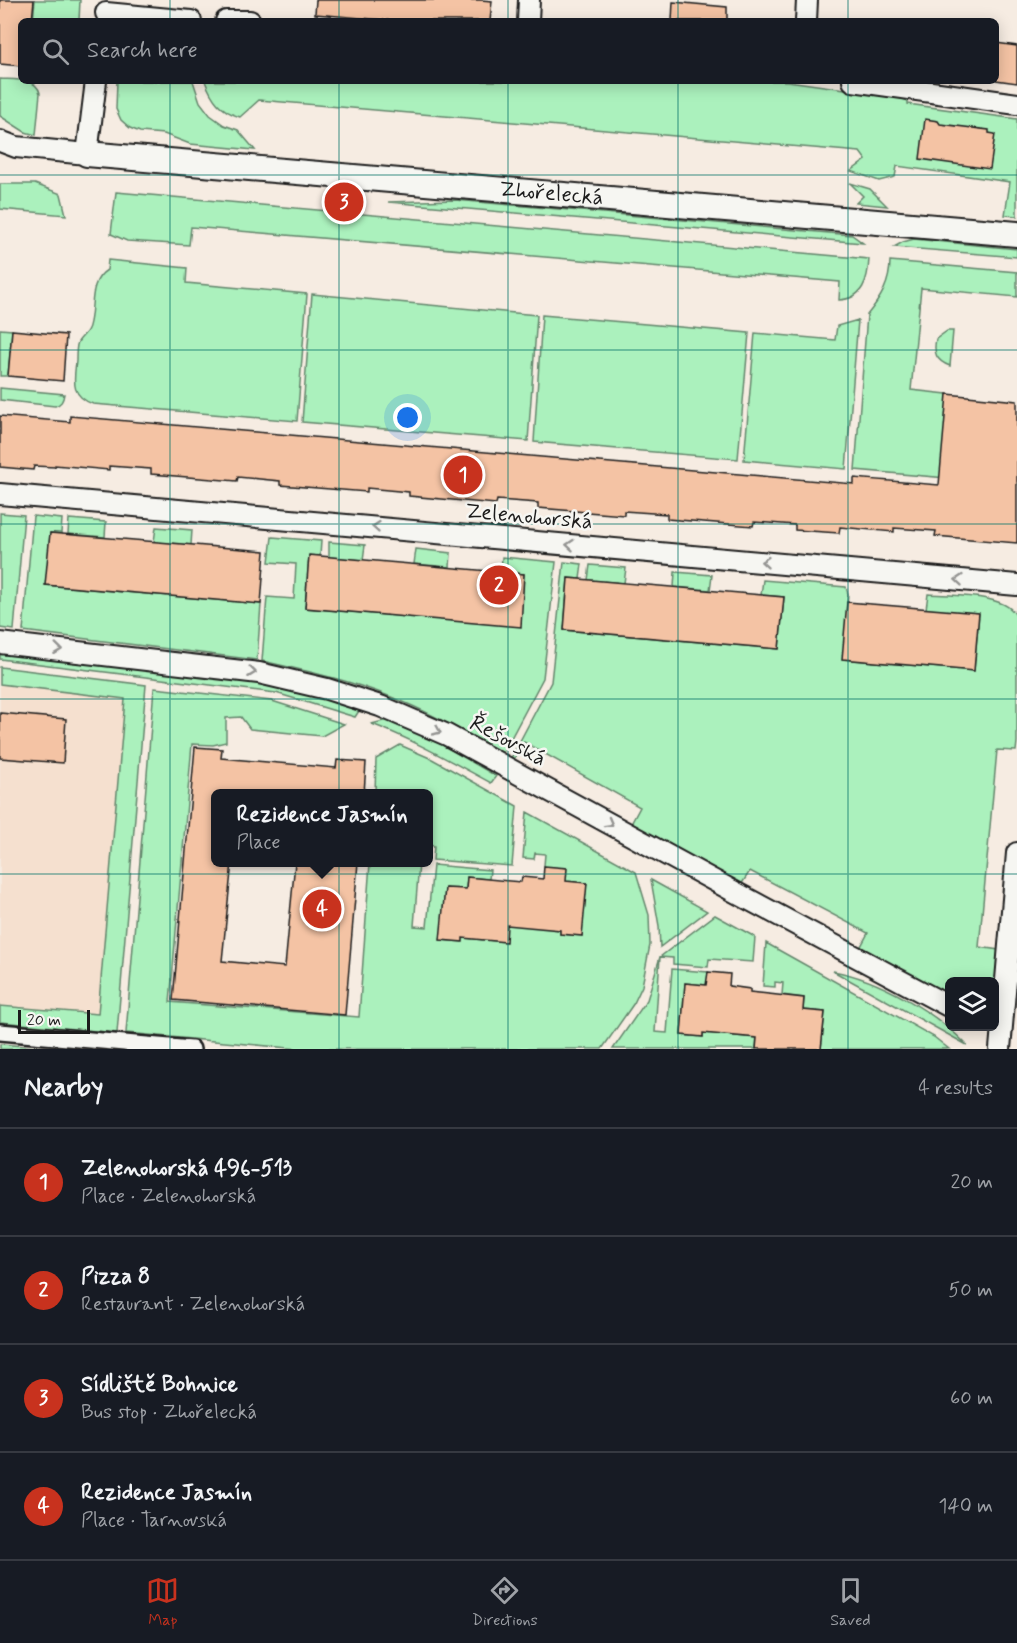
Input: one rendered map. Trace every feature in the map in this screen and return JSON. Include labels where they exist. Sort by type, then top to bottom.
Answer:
[{"type":"street","points":[[528,18],[529,0]]},
{"type":"street","points":[[806,18],[807,0]]},
{"type":"street","points":[[106,11],[166,18]]},
{"type":"street","points":[[0,141],[16,147],[87,153],[96,84]]},
{"type":"street","points":[[874,84],[1017,104]]},
{"type":"street","name":"Zhořelecká","points":[[87,153],[1017,234]]},
{"type":"street","name":"Zelenohorská","points":[[0,494],[1017,585]]},
{"type":"street","name":"Řešovská","points":[[0,643],[259,673],[327,689],[380,706],[447,735],[945,1003]]},
{"type":"street","points":[[1003,1034],[1017,853]]},
{"type":"street","points":[[0,1032],[192,1049]]},
{"type":"shaded area","points":[[0,684],[125,699],[98,1014],[0,1006]]},
{"type":"green space","points":[[35,0],[80,0],[79,18],[33,18]]},
{"type":"green space","points":[[0,79],[18,80],[18,84],[34,84],[38,88],[40,93],[36,135],[25,132],[0,116]]},
{"type":"green space","points":[[117,84],[194,84],[200,102],[210,115],[224,125],[238,130],[255,150],[190,144],[164,134],[140,132],[130,128],[121,120],[116,109]]},
{"type":"green space","points":[[206,84],[809,84],[895,96],[908,101],[908,104],[1017,119],[1017,216],[1005,215],[1010,182],[897,166],[895,177],[879,181],[851,171],[866,160],[860,152],[259,100],[240,117],[222,108]]},
{"type":"green space","points":[[850,183],[870,189],[887,206],[856,203],[863,196]]},
{"type":"green space","points":[[0,184],[35,184],[61,194],[66,215],[0,209]]},
{"type":"green space","points":[[116,192],[869,259],[863,287],[854,296],[839,300],[840,282],[191,227],[189,245],[127,241],[111,234]]},
{"type":"green space","points":[[455,200],[852,235],[863,243],[388,202]]},
{"type":"green space","points":[[914,239],[1017,249],[1017,257],[894,247]]},
{"type":"green space","points":[[108,260],[187,268],[186,283],[307,294],[297,421],[93,404],[80,397],[74,381],[77,346],[89,326],[93,293],[97,280],[107,270]]},
{"type":"green space","points":[[890,261],[1017,272],[1017,297],[921,288],[911,390],[947,394],[1017,484],[855,470],[867,315],[884,290]]},
{"type":"green space","points":[[312,294],[537,315],[528,441],[302,422]]},
{"type":"green space","points":[[542,315],[749,333],[738,459],[534,442]]},
{"type":"green space","points":[[858,320],[846,469],[744,460],[755,333],[835,340],[837,326]]},
{"type":"green space","points":[[0,329],[12,330],[8,376],[0,376]]},
{"type":"green space","points":[[947,331],[953,331],[950,366],[939,359],[935,348],[936,339]]},
{"type":"green space","points":[[0,388],[64,394],[61,402],[55,406],[0,400]]},
{"type":"green space","points":[[0,513],[24,515],[14,630],[0,628]]},
{"type":"green space","points":[[33,516],[62,519],[61,533],[50,533],[46,585],[261,604],[257,660],[23,631]]},
{"type":"green space","points":[[69,519],[106,522],[105,537],[68,534]]},
{"type":"green space","points":[[156,527],[192,530],[191,545],[154,542]]},
{"type":"green space","points":[[272,537],[321,541],[320,556],[309,556],[305,608],[520,626],[524,574],[501,572],[502,557],[556,562],[543,678],[503,753],[434,716],[391,697],[311,672],[262,661],[267,597],[294,599],[296,564],[269,562]]},
{"type":"green space","points":[[329,542],[365,545],[363,560],[329,557]]},
{"type":"green space","points":[[416,549],[451,553],[450,567],[414,564]]},
{"type":"green space","points":[[564,562],[582,564],[580,579],[568,578],[564,630],[779,649],[784,597],[761,595],[763,580],[846,587],[848,594],[843,659],[974,671],[979,614],[926,609],[928,594],[978,597],[1003,604],[1012,610],[1017,618],[1017,742],[1016,751],[997,750],[979,947],[999,950],[996,977],[945,977],[945,995],[859,950],[868,933],[750,871],[741,885],[631,824],[640,807],[524,742],[514,759],[511,758],[551,682]]},
{"type":"green space","points":[[590,565],[626,568],[624,583],[588,580]]},
{"type":"green space","points":[[675,572],[712,575],[710,590],[674,587]]},
{"type":"green space","points":[[0,650],[260,682],[351,706],[359,711],[355,717],[276,693],[0,659]]},
{"type":"green space","points":[[0,667],[146,685],[117,1033],[0,1022],[0,1006],[98,1014],[125,699],[0,684]]},
{"type":"green space","points":[[154,688],[272,701],[344,724],[322,736],[250,729],[241,717],[226,718],[226,742],[213,745],[192,744],[170,1002],[359,1017],[370,867],[419,867],[414,926],[427,927],[433,865],[490,870],[489,879],[467,877],[466,889],[445,888],[441,940],[462,942],[463,938],[505,942],[507,920],[560,930],[560,934],[582,936],[566,881],[544,866],[545,854],[535,853],[534,859],[523,858],[527,812],[636,872],[649,915],[650,945],[642,986],[634,1003],[602,1049],[300,1049],[126,1033]]},
{"type":"green space","points":[[387,720],[441,744],[496,776],[491,783],[418,744],[372,724]]},
{"type":"green space","points":[[400,745],[432,759],[517,806],[512,866],[433,860],[433,789],[375,789],[376,759]]},
{"type":"green space","points":[[651,880],[707,911],[660,947],[659,926]]},
{"type":"green space","points":[[715,915],[755,937],[753,962],[709,959],[708,967],[673,964],[673,958],[660,957]]},
{"type":"green space","points":[[766,943],[934,1037],[949,1049],[821,1049],[825,1012],[803,1010],[804,998],[782,995],[783,983],[775,982],[775,987],[763,986]]},
{"type":"green space","points":[[660,957],[655,1032],[667,1033],[672,969],[708,972],[707,985],[685,983],[681,1035],[703,1037],[703,1033],[746,1037],[757,1033],[756,1049],[613,1049],[647,1000]]},
{"type":"green space","points":[[833,971],[869,981],[887,989],[923,1009],[945,1026],[945,1031],[952,1031],[967,1045]]},
{"type":"green space","points":[[0,1044],[59,1049],[0,1049]]},
{"type":"building","points":[[0,0],[34,0],[32,18],[18,18],[18,66],[0,64]]},
{"type":"building","points":[[316,0],[492,1],[490,18],[361,18],[315,14]]},
{"type":"building","points":[[673,2],[727,7],[727,18],[672,18]]},
{"type":"building","points":[[999,43],[1017,46],[1017,83],[999,80]]},
{"type":"building","points":[[925,119],[938,121],[940,124],[989,130],[989,133],[995,134],[990,169],[920,159]]},
{"type":"building","points":[[12,330],[66,335],[63,381],[8,376]]},
{"type":"building","points":[[947,394],[1017,401],[1017,543],[935,536],[936,531],[894,528],[894,532],[840,527],[839,533],[795,530],[795,525],[754,522],[753,526],[667,519],[667,514],[624,511],[624,515],[538,508],[538,503],[497,500],[496,504],[409,496],[409,492],[367,488],[367,492],[280,485],[280,481],[238,477],[237,481],[151,474],[151,469],[109,466],[109,470],[55,465],[55,467],[34,466],[33,470],[0,467],[0,416],[70,422],[70,416],[854,484],[854,478],[939,485]]},
{"type":"building","points":[[50,533],[265,551],[261,604],[45,585]]},
{"type":"building","points":[[309,555],[524,574],[521,627],[305,608]]},
{"type":"building","points":[[568,578],[784,597],[779,649],[564,630]]},
{"type":"building","points":[[847,602],[979,613],[974,671],[842,659]]},
{"type":"building","points":[[0,713],[66,719],[63,763],[0,758]]},
{"type":"building","points":[[195,747],[222,749],[221,758],[336,768],[337,760],[366,762],[364,789],[211,789],[211,867],[231,867],[222,961],[285,967],[295,867],[358,867],[345,1015],[173,1000]]},
{"type":"building","points":[[544,866],[567,868],[566,881],[587,883],[582,936],[560,934],[560,930],[507,925],[506,942],[463,938],[463,942],[440,940],[445,888],[466,889],[467,877],[521,882],[522,877],[543,879]]},
{"type":"building","points":[[708,972],[730,974],[729,986],[750,989],[750,992],[804,998],[803,1010],[825,1012],[821,1049],[756,1049],[757,1038],[703,1033],[703,1037],[681,1035],[685,983],[706,985]]},
{"type":"place","name":"Sídliště Bohnice","points":[[344,202]]},
{"type":"place","name":"Zelenohorská 496-513","points":[[463,475]]},
{"type":"place","name":"Pizza 8","points":[[499,585]]},
{"type":"place","name":"Rezidence Jasmín","points":[[322,909]]}]
